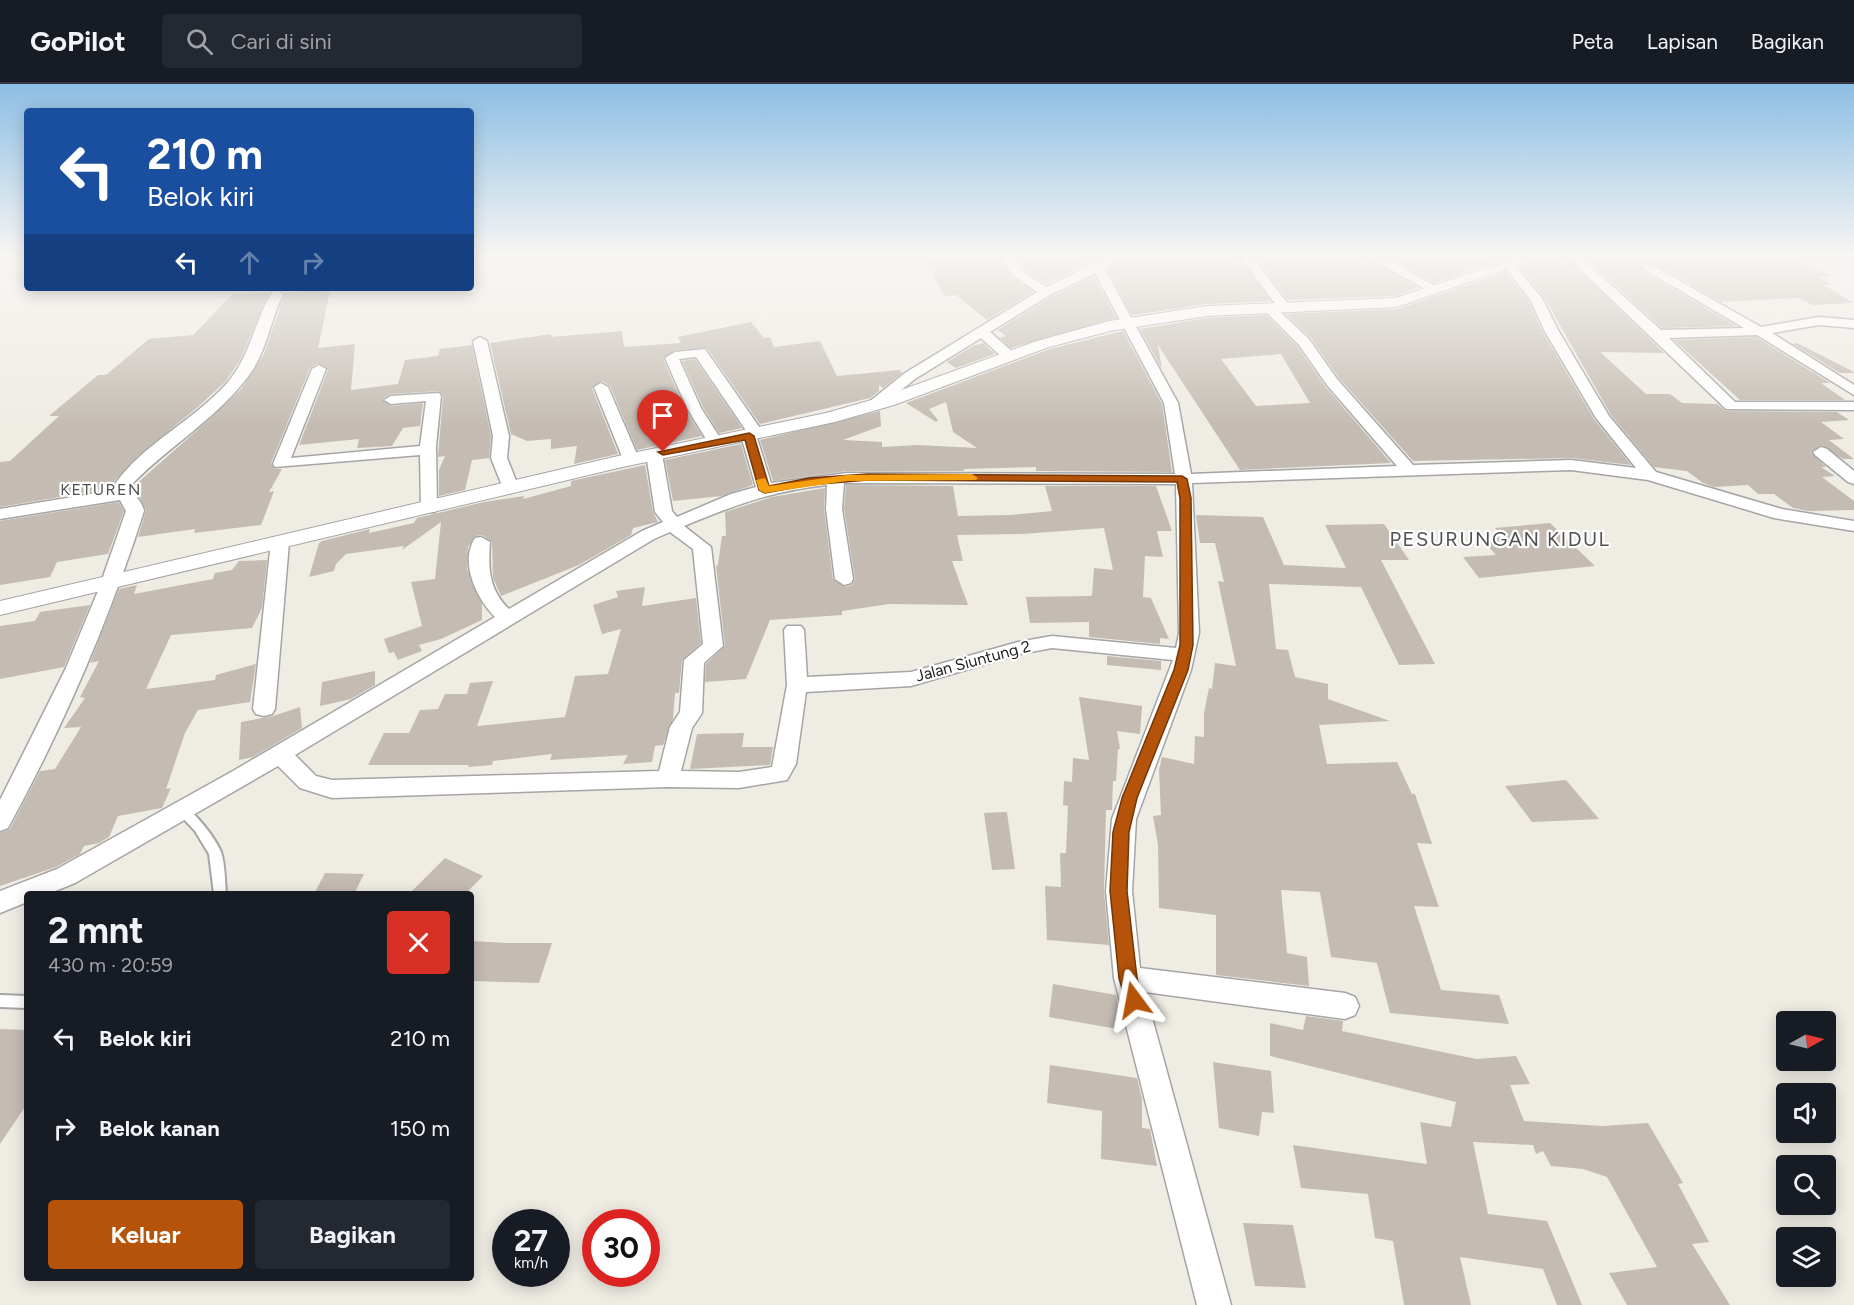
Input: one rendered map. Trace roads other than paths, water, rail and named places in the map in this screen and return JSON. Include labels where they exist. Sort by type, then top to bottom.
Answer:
[{"type":"street","points":[[0,822],[40,747],[112,575],[135,511],[134,505],[124,494],[123,484],[137,469],[208,409],[245,370],[258,346],[270,313]]},
{"type":"street","points":[[874,405],[910,376],[1009,313]]},
{"type":"street","points":[[1121,313],[1171,403],[1176,425],[1184,487],[1189,633],[1185,655],[1130,798],[1121,832],[1119,891],[1128,978],[1214,1305]]},
{"type":"street","points":[[0,608],[112,575],[280,542],[428,501],[629,454],[654,454],[711,436],[817,421],[874,405],[1009,356],[1078,334],[1127,323],[1194,313]]},
{"type":"street","points":[[1281,313],[1332,382],[1408,470]]},
{"type":"street","points":[[1543,313],[1604,418],[1650,475]]},
{"type":"street","points":[[1632,313],[1658,334],[1731,406],[1854,406]]},
{"type":"street","points":[[1728,313],[1854,391]]},
{"type":"street","points":[[1658,334],[1759,331],[1819,321],[1854,324]]},
{"type":"street","points":[[982,332],[1009,356]]},
{"type":"street","points":[[480,341],[501,436],[499,458],[509,482]]},
{"type":"street","points":[[711,436],[690,398],[672,358],[675,356],[700,352],[751,429],[765,490]]},
{"type":"street","points":[[319,369],[281,464],[428,450]]},
{"type":"street","points":[[601,387],[629,454]]},
{"type":"street","points":[[391,400],[434,396],[428,450],[428,501]]},
{"type":"street","points":[[1821,452],[1854,479]]},
{"type":"street","points":[[654,454],[663,508],[680,530],[702,547],[713,646],[695,657],[691,713],[681,727],[668,779]]},
{"type":"street","points":[[32,891],[66,876],[183,812],[289,763],[507,618],[680,530],[705,509],[765,490],[836,485],[1184,487],[1408,470],[1571,465],[1650,475],[1780,514],[1854,526]]},
{"type":"street","points":[[836,485],[834,509],[844,579]]},
{"type":"street","points":[[0,514],[124,494]]},
{"type":"street","points":[[264,709],[280,542]]},
{"type":"street","points":[[481,542],[478,572],[480,581],[493,605],[507,618]]},
{"type":"street","points":[[289,763],[317,788],[332,789],[668,779],[739,780],[779,774],[784,764],[797,685],[794,630]]},
{"type":"street","name":"Jalan Siuntung 2","points":[[797,685],[911,679],[1018,648],[1052,642],[1185,655]]},
{"type":"street","points":[[3,904],[24,895]]},
{"type":"street","points":[[1128,978],[1346,1006]]},
{"type":"lane","points":[[183,812],[199,828],[215,853],[220,891]]},
{"type":"lane","points":[[0,1002],[24,1002]]},
{"type":"district","name":"KETUREN","points":[[101,489]]},
{"type":"district","name":"PESURUNGAN KIDUL","points":[[1500,539]]}]
